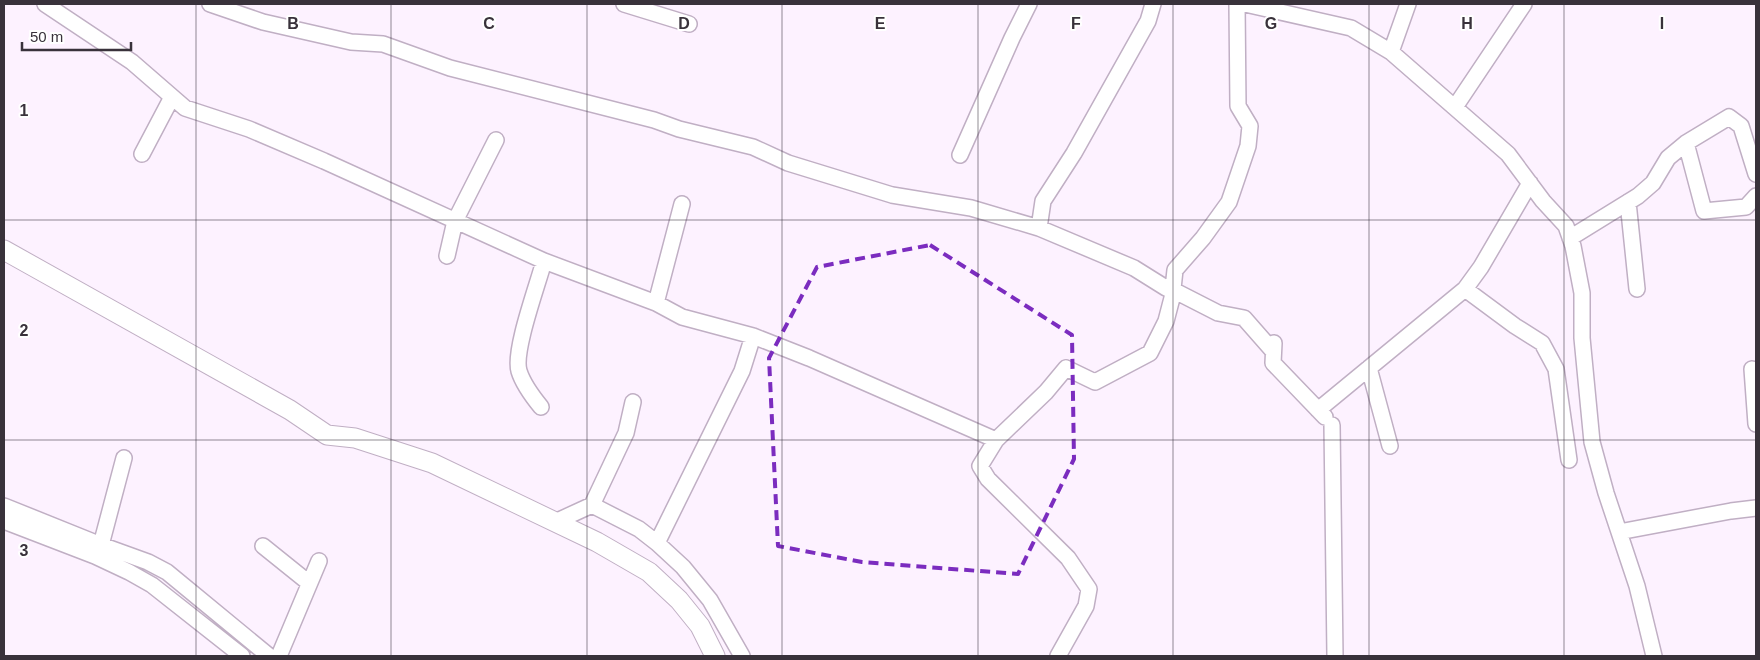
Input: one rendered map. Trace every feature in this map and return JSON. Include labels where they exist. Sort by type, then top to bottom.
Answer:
[{"type":"street","points":[[45,4],[132,62],[185,108],[249,129],[324,160],[544,261],[656,303],[682,317],[754,336],[809,358],[996,440]]},
{"type":"street","points":[[210,4],[263,22],[351,42],[383,44],[450,68],[654,120],[679,130],[753,147],[788,163],[892,195],[971,208],[1039,228],[1134,268],[1166,288],[1218,313],[1244,318],[1274,345],[1273,363],[1338,429],[1335,656]]},
{"type":"street","points":[[624,4],[689,24]]},
{"type":"street","points":[[960,155],[1029,4]]},
{"type":"street","points":[[1039,228],[1043,201],[1074,152],[1148,21],[1153,4]]},
{"type":"street","points":[[1058,656],[1086,606],[1089,589],[1068,558],[988,479],[980,466],[996,440],[1046,392],[1066,368],[1095,382],[1150,353],[1166,321],[1173,290],[1175,270],[1203,238],[1228,202],[1248,146],[1250,126],[1238,106],[1237,4]]},
{"type":"street","points":[[1245,4],[1351,28],[1391,52],[1508,154],[1566,226],[1582,293],[1582,338],[1592,442],[1637,586],[1654,656]]},
{"type":"street","points":[[1391,52],[1408,4]]},
{"type":"street","points":[[1455,107],[1524,4]]},
{"type":"street","points":[[142,154],[172,97]]},
{"type":"street","points":[[1570,238],[1628,202],[1653,183],[1668,158],[1686,143],[1729,116],[1741,126],[1756,174]]},
{"type":"street","points":[[446,256],[455,221],[496,140]]},
{"type":"street","points":[[1686,143],[1704,211],[1746,207],[1756,196]]},
{"type":"street","points":[[1318,410],[1465,289],[1481,267],[1530,183]]},
{"type":"street","points":[[1628,202],[1637,289]]},
{"type":"street","points":[[656,303],[682,204]]},
{"type":"street","points":[[4,250],[290,410],[326,435],[355,438],[432,463],[598,542],[649,572],[679,600],[700,626],[715,656]]},
{"type":"street","points":[[542,407],[530,393],[518,370],[518,348],[544,261]]},
{"type":"street","points":[[1465,289],[1542,343],[1556,369],[1569,460]]},
{"type":"street","points":[[657,543],[742,370],[754,336]]},
{"type":"street","points":[[1369,368],[1390,446]]},
{"type":"street","points":[[1752,369],[1756,424]]},
{"type":"street","points":[[555,522],[592,505],[626,433],[633,402]]},
{"type":"street","points":[[102,545],[124,458]]},
{"type":"street","points":[[592,505],[638,529],[657,543],[683,567],[710,600],[742,656]]},
{"type":"street","points":[[4,506],[148,562],[167,572],[270,656]]},
{"type":"street","points":[[1619,532],[1731,510],[1756,508]]},
{"type":"street","points":[[4,522],[95,556],[129,572],[152,585],[242,656]]},
{"type":"street","points":[[263,546],[309,583]]},
{"type":"street","points":[[279,656],[319,561]]},
{"type":"highlighted area","points":[[930,245],[1072,335],[1074,459],[1018,574],[862,562],[778,546],[769,358],[817,267]]}]
